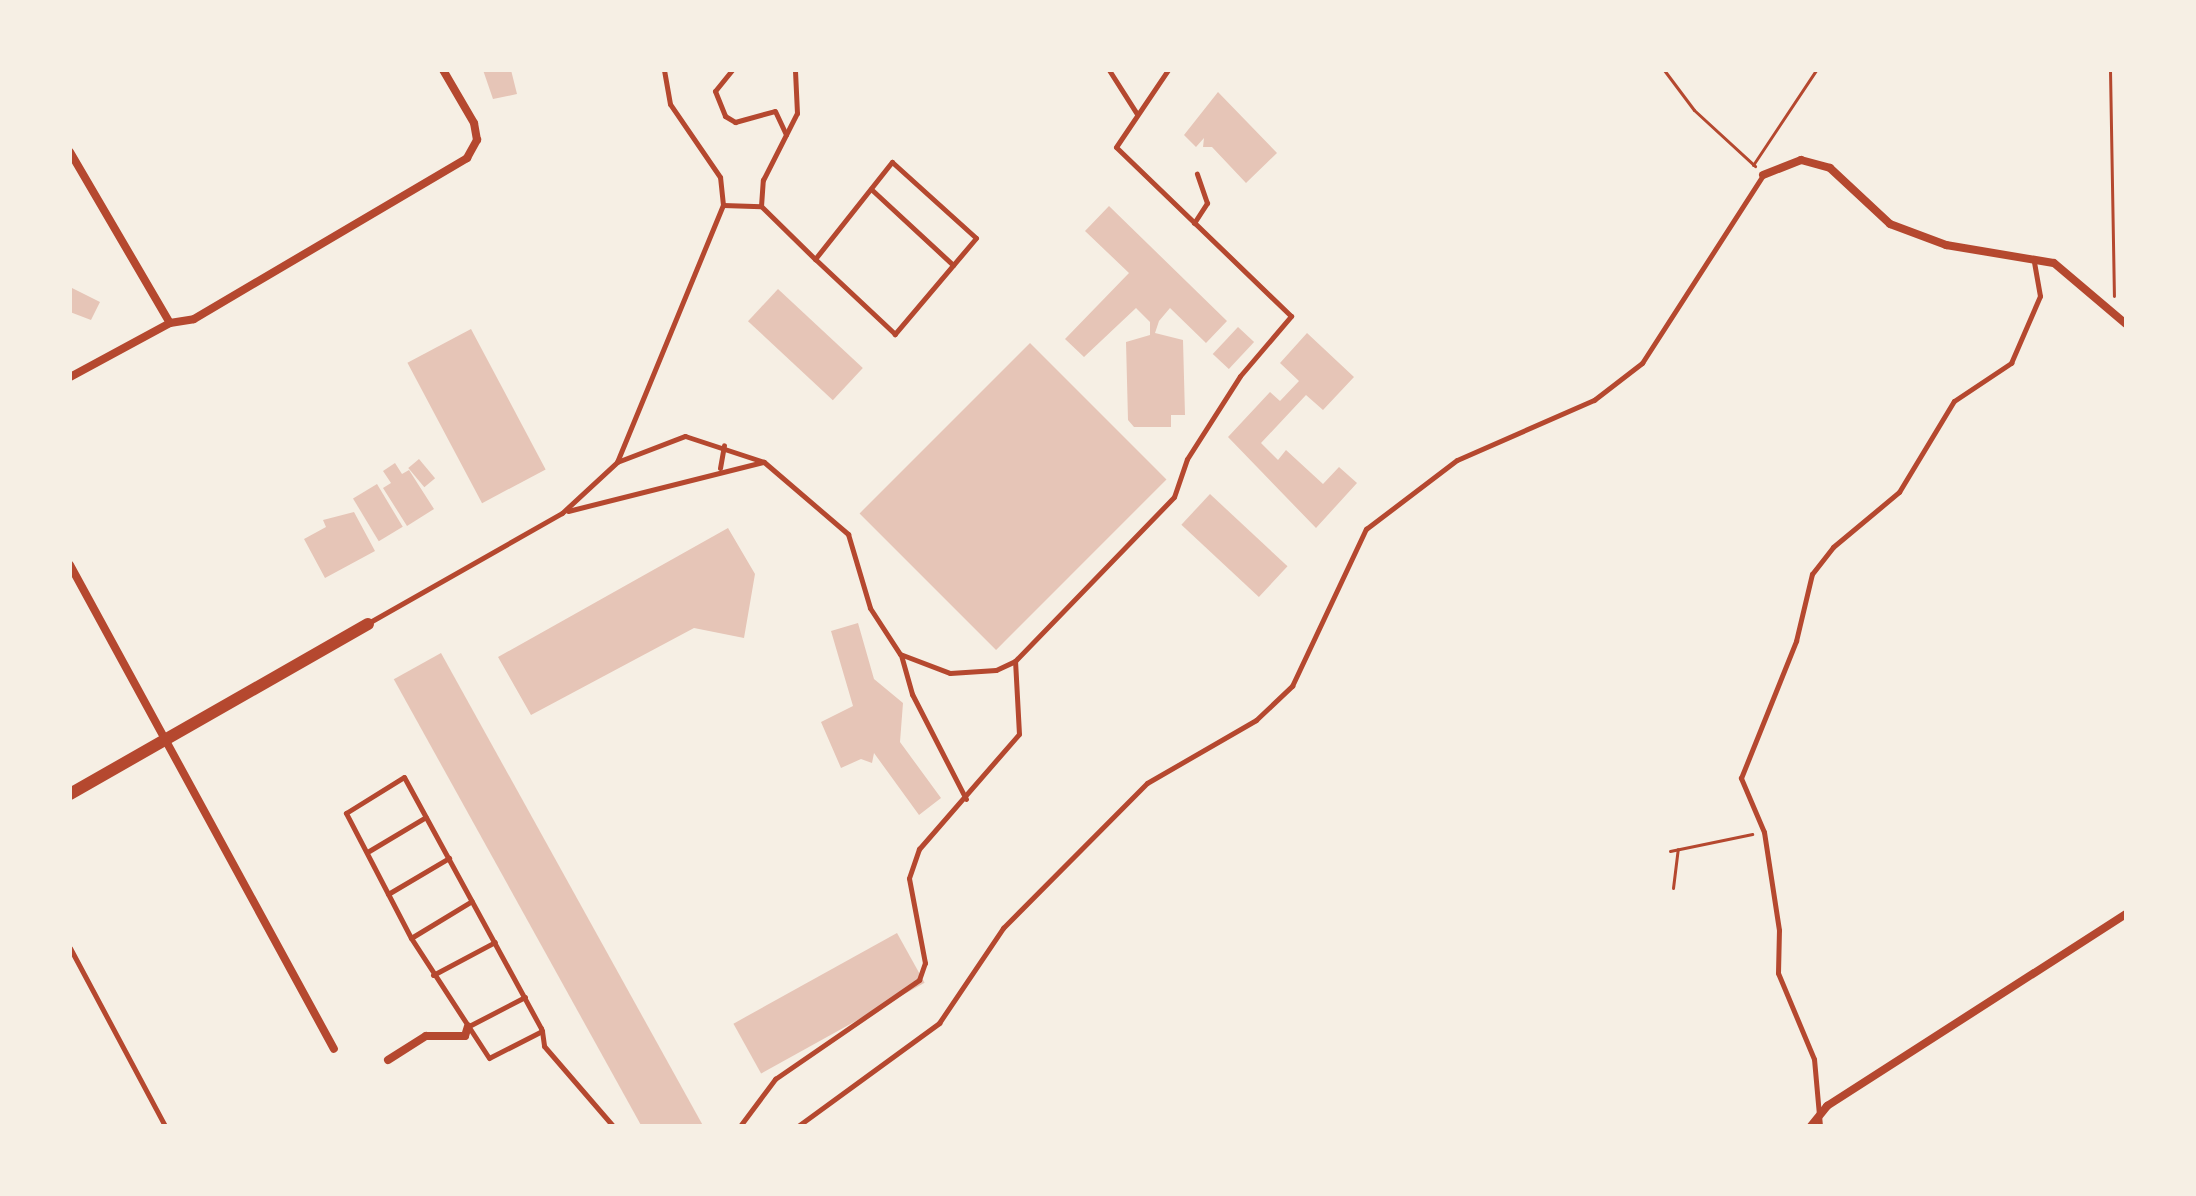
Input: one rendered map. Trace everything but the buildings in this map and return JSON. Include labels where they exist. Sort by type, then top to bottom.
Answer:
[{"type":"street","points":[[70,377],[170,323],[194,319],[467,158],[477,140],[474,123],[443,70]]},
{"type":"street","points":[[70,152],[170,323]]},
{"type":"street","points":[[1763,175],[1801,160],[1816,163],[1902,230],[2054,263],[2124,321]]},
{"type":"street","points":[[70,565],[334,1049]]},
{"type":"street","points":[[70,794],[368,624]]},
{"type":"street","points":[[1811,1126],[1821,1122],[1827,1106],[2126,914]]},
{"type":"street","points":[[388,1060],[426,1036],[465,1036],[468,1026]]},
{"type":"lane","points":[[617,462],[723,205],[720,177],[670,104],[664,70]]},
{"type":"lane","points":[[732,70],[715,91],[725,116],[735,122],[775,111],[786,136]]},
{"type":"lane","points":[[761,206],[763,180],[786,136],[801,92],[795,70]]},
{"type":"lane","points":[[1109,70],[1137,114]]},
{"type":"lane","points":[[900,654],[950,673],[996,670],[1015,661],[1174,497],[1187,459],[1240,376],[1291,316],[1116,147],[1168,70]]},
{"type":"lane","points":[[723,205],[761,206],[815,259],[895,334],[976,238],[892,162],[815,259]]},
{"type":"lane","points":[[1194,223],[1207,203],[1197,174]]},
{"type":"lane","points":[[798,1126],[939,1023],[1003,928],[1147,783],[1256,720],[1292,686],[1366,529],[1457,460],[1594,400],[1642,363],[1763,175]]},
{"type":"lane","points":[[871,189],[953,265]]},
{"type":"lane","points":[[1821,1122],[1814,1059],[1778,973],[1779,930],[1764,832],[1741,778],[1796,641],[1812,574],[1833,547],[1899,492],[1954,401],[2011,363],[2040,296],[2034,261]]},
{"type":"lane","points":[[368,624],[562,513],[617,462],[685,436],[723,445],[764,462],[848,534],[870,608],[900,654],[912,694],[966,799]]},
{"type":"lane","points":[[720,469],[723,445]]},
{"type":"lane","points":[[562,513],[720,469],[764,462]]},
{"type":"lane","points":[[740,1126],[775,1079],[919,980],[925,963],[909,878],[919,849],[966,799],[1019,734],[1015,661]]},
{"type":"lane","points":[[542,1031],[489,1058],[411,938],[369,851],[346,813],[404,777],[525,997],[542,1031],[544,1046],[613,1126]]},
{"type":"lane","points":[[369,851],[426,817]]},
{"type":"lane","points":[[388,894],[449,858]]},
{"type":"lane","points":[[411,938],[472,901]]},
{"type":"lane","points":[[433,975],[495,942]]},
{"type":"lane","points":[[70,950],[165,1126]]},
{"type":"lane","points":[[468,1026],[525,997]]},
{"type":"path","points":[[1664,70],[1694,110],[1763,175]]},
{"type":"path","points":[[1753,165],[1816,70]]},
{"type":"path","points":[[2110,70],[2113,284],[2124,321]]},
{"type":"path","points":[[1670,851],[1764,832]]},
{"type":"path","points":[[1673,888],[1678,849]]}]
